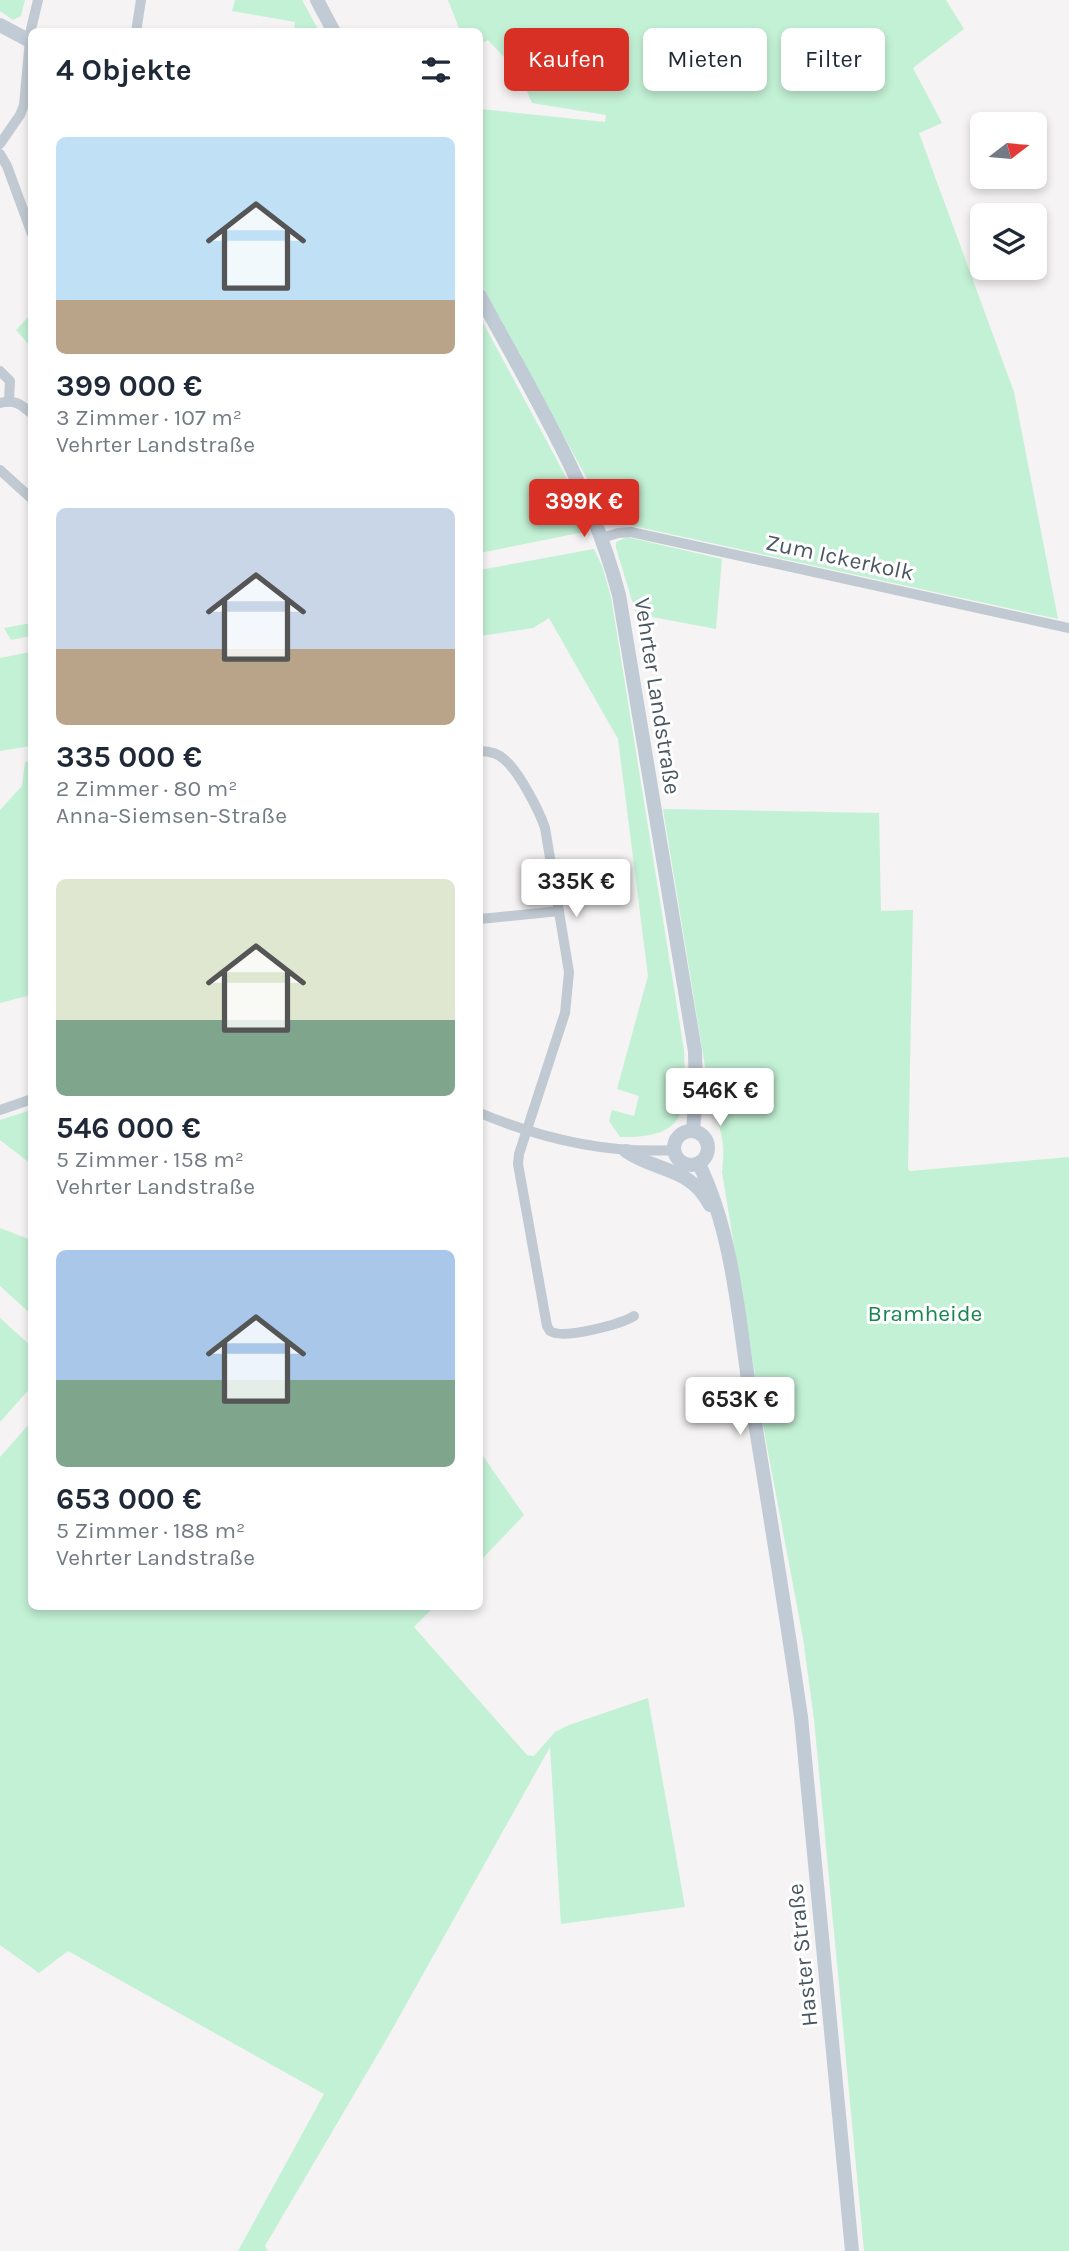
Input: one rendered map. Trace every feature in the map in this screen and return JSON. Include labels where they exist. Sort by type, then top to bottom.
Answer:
[{"type":"main road","points":[[317,0],[332,28]]},
{"type":"main road","points":[[0,25],[28,40]]},
{"type":"main road","name":"Vehrter Landstraße","points":[[483,302],[580,484],[602,538],[621,605],[691,1026],[696,1097],[693,1130]]},
{"type":"main road","points":[[693,1130],[702,1134],[709,1147],[706,1157],[699,1164],[692,1166],[681,1162],[674,1150],[678,1136],[693,1130]]},
{"type":"main road","points":[[626,1151],[641,1162],[670,1169],[692,1182],[718,1213]]},
{"type":"main road","points":[[699,1164],[718,1213]]},
{"type":"main road","name":"Haster Straße","points":[[718,1213],[729,1264],[788,1656],[801,1717],[852,2251]]},
{"type":"street","points":[[31,28],[38,0]]},
{"type":"street","points":[[137,28],[141,0]]},
{"type":"street","points":[[0,144],[24,105],[28,69]]},
{"type":"street","points":[[0,154],[28,224]]},
{"type":"street","points":[[0,372],[10,381],[5,401],[20,404],[28,411]]},
{"type":"street","points":[[0,470],[28,495]]},
{"type":"street","name":"Zum Ickerkolk","points":[[602,538],[631,532],[1069,628]]},
{"type":"street","points":[[483,751],[492,751],[506,760],[539,810],[545,828],[569,972],[565,1013],[525,1131],[518,1164],[550,1331],[560,1335],[623,1322],[634,1316]]},
{"type":"street","points":[[483,919],[559,911]]},
{"type":"street","points":[[0,1110],[28,1100]]},
{"type":"street","points":[[483,1114],[525,1131],[561,1140],[626,1151],[674,1150]]},
{"type":"green space","points":[[0,0],[25,0],[21,16],[13,20],[0,11]]},
{"type":"green space","points":[[235,0],[302,0],[317,28],[294,28],[295,22],[232,11]]},
{"type":"green space","points":[[448,0],[946,0],[964,29],[913,68],[942,123],[919,133],[970,272],[970,280],[973,280],[1014,392],[1058,619],[605,522],[590,484],[483,288],[483,109],[605,122],[606,115],[532,103],[527,91],[629,91],[629,28],[504,28],[504,57],[488,40],[483,42],[483,28],[459,28]]},
{"type":"green space","points":[[28,317],[28,344],[16,330]]},
{"type":"green space","points":[[483,323],[573,490],[589,531],[483,552]]},
{"type":"green space","points":[[627,537],[722,559],[716,629],[636,614],[616,548],[616,542]]},
{"type":"green space","points":[[594,549],[602,566],[611,597],[684,1050],[683,1103],[679,1116],[672,1125],[660,1132],[620,1137],[609,1121],[612,1110],[634,1116],[639,1096],[617,1089],[648,976],[618,739],[549,618],[533,628],[483,636],[483,569]]},
{"type":"green space","points":[[28,624],[28,637],[11,640],[4,628]]},
{"type":"green space","points":[[28,653],[28,746],[0,751],[0,658]]},
{"type":"green space","points":[[25,762],[28,762],[28,996],[0,1003],[0,810],[22,786]]},
{"type":"green space","name":"Bramheide","points":[[663,809],[879,813],[881,911],[913,910],[908,1169],[910,1171],[1069,1157],[1069,2251],[864,2251],[814,1719],[803,1638],[765,1436],[722,1172],[722,1140],[712,1109]]},
{"type":"green space","points":[[28,1111],[28,1162],[0,1140],[0,1120]]},
{"type":"green space","points":[[0,1228],[28,1239],[28,1311],[0,1286]]},
{"type":"green space","points":[[0,1318],[28,1343],[28,1390],[0,1422]]},
{"type":"green space","points":[[28,1425],[28,1610],[431,1610],[414,1627],[527,1755],[534,1756],[555,1732],[648,1698],[685,1907],[561,1924],[550,1747],[389,2035],[265,2246],[268,2251],[238,2251],[324,2094],[68,1951],[39,1973],[0,1945],[0,1457]]},
{"type":"green space","points":[[483,1456],[524,1515],[483,1558]]}]
